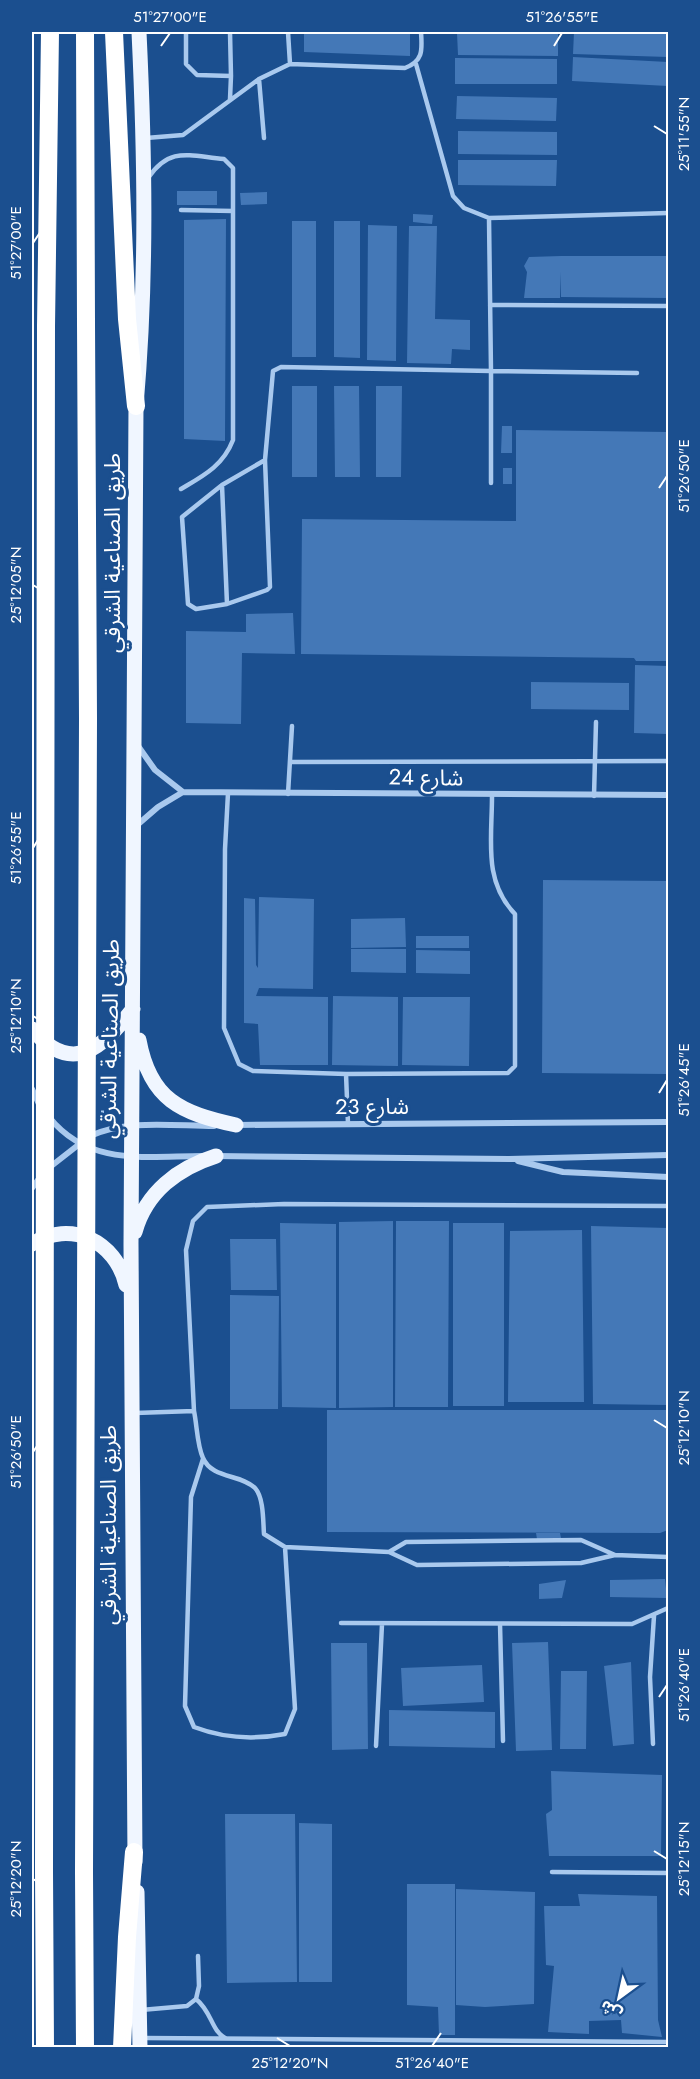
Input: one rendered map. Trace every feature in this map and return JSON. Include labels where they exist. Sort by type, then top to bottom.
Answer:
[{"type":"highway","points":[[45,2048],[46,327],[50,32]]},
{"type":"highway","name":"طريق الصناعية الشرقي","points":[[85,32],[88,754],[85,2048]]},
{"type":"highway","points":[[114,32],[127,319],[136,406]]},
{"type":"highway","points":[[122,2048],[127,1936],[135,1852]]},
{"type":"main road","name":"طريق الصناعية الشرقي","points":[[138,32],[145,183],[143,319],[136,406],[136,827],[131,1311],[135,1852],[141,2010],[140,2042]]},
{"type":"main road","points":[[32,1029],[41,1040],[56,1050],[78,1055],[100,1046],[133,1010]]},
{"type":"main road","points":[[133,1010],[146,1070],[165,1098],[199,1116],[236,1125]]},
{"type":"main road","points":[[132,1244],[144,1209],[167,1181],[199,1161],[216,1156]]},
{"type":"main road","points":[[32,1244],[41,1238],[69,1233],[97,1241],[106,1248],[121,1267],[131,1311]]},
{"type":"street","points":[[135,741],[155,770],[183,792],[158,807],[136,827]]},
{"type":"street","name":"شارع 24","points":[[183,792],[492,796],[669,795]]},
{"type":"street","points":[[32,1089],[51,1120],[79,1144],[111,1156],[509,1159],[669,1155]]},
{"type":"street","name":"شارع 23","points":[[32,1188],[59,1158],[79,1144],[108,1129],[132,1126],[669,1122]]},
{"type":"street","points":[[509,1159],[563,1172],[669,1177]]},
{"type":"lane","points":[[186,32],[186,64],[197,75],[231,76]]},
{"type":"lane","points":[[230,32],[230,99]]},
{"type":"lane","points":[[288,32],[290,64]]},
{"type":"lane","points":[[144,138],[183,135],[259,79],[290,64],[405,68],[416,64],[422,53],[421,32]]},
{"type":"lane","points":[[416,64],[453,196],[464,208],[489,218],[669,213]]},
{"type":"lane","points":[[259,79],[264,138]]},
{"type":"lane","points":[[145,183],[157,165],[168,157],[185,155],[224,159],[233,168],[233,440],[228,454],[213,470],[181,489]]},
{"type":"lane","points":[[181,210],[233,212]]},
{"type":"lane","points":[[489,218],[491,483]]},
{"type":"lane","points":[[490,305],[669,306]]},
{"type":"lane","points":[[265,460],[222,485],[184,513],[182,522],[188,604],[196,609],[227,604],[270,587],[265,460],[273,371],[281,367],[637,373]]},
{"type":"lane","points":[[222,485],[227,604]]},
{"type":"lane","points":[[594,796],[596,722]]},
{"type":"lane","points":[[288,794],[292,726]]},
{"type":"lane","points":[[290,762],[669,761]]},
{"type":"lane","points":[[228,793],[224,1028],[239,1064],[253,1071],[346,1074],[508,1074],[515,1066],[515,914],[502,900],[493,879],[492,796]]},
{"type":"lane","points":[[346,1074],[348,1124]]},
{"type":"lane","points":[[285,1547],[295,1709],[291,1724],[285,1734],[268,1737],[217,1736],[194,1727],[185,1706],[190,1497],[203,1460],[194,1411],[186,1250],[194,1221],[207,1207],[284,1204],[669,1206]]},
{"type":"lane","points":[[132,1414],[194,1411]]},
{"type":"lane","points":[[203,1460],[221,1475],[243,1481],[256,1488],[260,1498],[264,1534],[285,1547],[388,1552],[417,1565],[581,1563],[615,1555],[669,1557]]},
{"type":"lane","points":[[388,1552],[406,1542],[581,1540],[615,1555]]},
{"type":"lane","points":[[340,1623],[632,1624],[669,1608]]},
{"type":"lane","points":[[653,1744],[650,1677],[654,1616]]},
{"type":"lane","points":[[376,1746],[382,1624]]},
{"type":"lane","points":[[500,1624],[503,1741]]},
{"type":"lane","points":[[552,1872],[669,1873]]},
{"type":"lane","points":[[141,2010],[187,2006],[196,1999],[199,1986],[198,1956]]},
{"type":"lane","points":[[196,1999],[208,2011],[216,2031],[227,2040]]},
{"type":"lane","points":[[140,2042],[227,2040],[669,2042]]},
{"type":"building","points":[[304,32],[410,32],[410,56],[304,52]]},
{"type":"building","points":[[574,32],[668,33],[668,57],[573,54]]},
{"type":"building","points":[[457,33],[558,33],[558,56],[458,55]]},
{"type":"building","points":[[573,57],[668,62],[668,86],[572,81]]},
{"type":"building","points":[[455,58],[557,59],[557,84],[455,84]]},
{"type":"building","points":[[457,96],[557,98],[556,121],[456,119]]},
{"type":"building","points":[[458,131],[557,132],[557,155],[458,154]]},
{"type":"building","points":[[458,160],[557,160],[556,186],[458,185]]},
{"type":"building","points":[[177,191],[217,191],[217,205],[177,205]]},
{"type":"building","points":[[267,192],[267,204],[241,205],[240,193]]},
{"type":"building","points":[[413,214],[433,215],[432,224],[413,222]]},
{"type":"building","points":[[226,219],[225,441],[184,439],[184,220]]},
{"type":"building","points":[[292,221],[316,221],[316,357],[292,357]]},
{"type":"building","points":[[334,221],[360,221],[360,358],[334,357]]},
{"type":"building","points":[[368,225],[397,226],[396,361],[367,360]]},
{"type":"building","points":[[409,226],[437,226],[435,319],[470,320],[470,350],[452,349],[451,364],[407,363]]},
{"type":"building","points":[[668,256],[668,298],[561,297],[560,272],[560,298],[524,298],[527,272],[524,266],[529,257]]},
{"type":"building","points":[[292,386],[317,386],[317,477],[292,477]]},
{"type":"building","points":[[334,386],[359,386],[360,477],[335,477]]},
{"type":"building","points":[[376,386],[402,386],[401,477],[376,477]]},
{"type":"building","points":[[502,426],[512,426],[512,453],[501,453]]},
{"type":"building","points":[[516,430],[668,432],[668,661],[636,661],[634,658],[301,654],[302,519],[516,521]]},
{"type":"building","points":[[503,468],[512,468],[512,484],[503,484]]},
{"type":"building","points":[[293,613],[295,654],[242,653],[241,724],[186,723],[186,631],[246,632],[246,614]]},
{"type":"building","points":[[635,665],[668,666],[668,734],[634,733]]},
{"type":"building","points":[[531,682],[629,683],[629,710],[531,709]]},
{"type":"building","points":[[543,880],[668,881],[668,1074],[542,1073]]},
{"type":"building","points":[[259,897],[314,899],[313,989],[259,988],[256,996],[328,997],[328,1065],[260,1065],[258,1024],[244,1023],[244,898],[255,899],[256,965],[258,968]]},
{"type":"building","points":[[405,918],[406,947],[351,948],[351,919]]},
{"type":"building","points":[[416,936],[469,936],[469,948],[416,948]]},
{"type":"building","points":[[351,949],[406,949],[406,973],[351,972]]},
{"type":"building","points":[[416,950],[470,951],[470,974],[416,973]]},
{"type":"building","points":[[333,996],[398,997],[398,1066],[332,1065]]},
{"type":"building","points":[[403,997],[470,997],[469,1066],[402,1065]]},
{"type":"building","points":[[393,1221],[393,1407],[339,1408],[339,1222]]},
{"type":"building","points":[[396,1221],[449,1221],[448,1407],[395,1407]]},
{"type":"building","points":[[280,1223],[336,1224],[336,1408],[282,1407]]},
{"type":"building","points":[[453,1223],[504,1223],[504,1406],[453,1406]]},
{"type":"building","points":[[591,1226],[668,1228],[668,1405],[593,1404]]},
{"type":"building","points":[[582,1230],[584,1402],[508,1402],[510,1231]]},
{"type":"building","points":[[230,1239],[276,1239],[277,1290],[231,1290]]},
{"type":"building","points":[[230,1295],[279,1296],[278,1409],[230,1409]]},
{"type":"building","points":[[327,1410],[668,1410],[668,1530],[660,1533],[327,1532]]},
{"type":"building","points":[[536,1533],[560,1533],[561,1538],[537,1539]]},
{"type":"building","points":[[665,1579],[667,1598],[610,1597],[610,1580]]},
{"type":"building","points":[[566,1580],[562,1598],[539,1599],[539,1584]]},
{"type":"building","points":[[548,1642],[552,1750],[516,1751],[512,1643]]},
{"type":"building","points":[[331,1643],[367,1643],[368,1749],[332,1750]]},
{"type":"building","points":[[631,1662],[634,1744],[613,1746],[604,1666]]},
{"type":"building","points":[[482,1665],[484,1702],[403,1706],[401,1668]]},
{"type":"building","points":[[561,1671],[587,1671],[586,1749],[560,1749]]},
{"type":"building","points":[[389,1710],[495,1712],[495,1748],[389,1746]]},
{"type":"building","points":[[551,1771],[662,1775],[661,1856],[549,1856],[546,1814],[552,1810]]},
{"type":"building","points":[[225,1814],[295,1814],[297,1982],[227,1983]]},
{"type":"building","points":[[299,1823],[332,1824],[332,1982],[299,1982]]},
{"type":"building","points":[[407,1884],[455,1884],[455,2035],[439,2035],[438,2007],[407,2005]]},
{"type":"building","points":[[456,1889],[535,1892],[534,2004],[485,2007],[456,2005]]},
{"type":"building","points":[[578,1894],[657,1896],[658,2020],[662,2037],[622,2033],[621,2020],[589,2021],[589,2034],[548,2032],[554,1966],[546,1965],[544,1906],[580,1906]]}]
